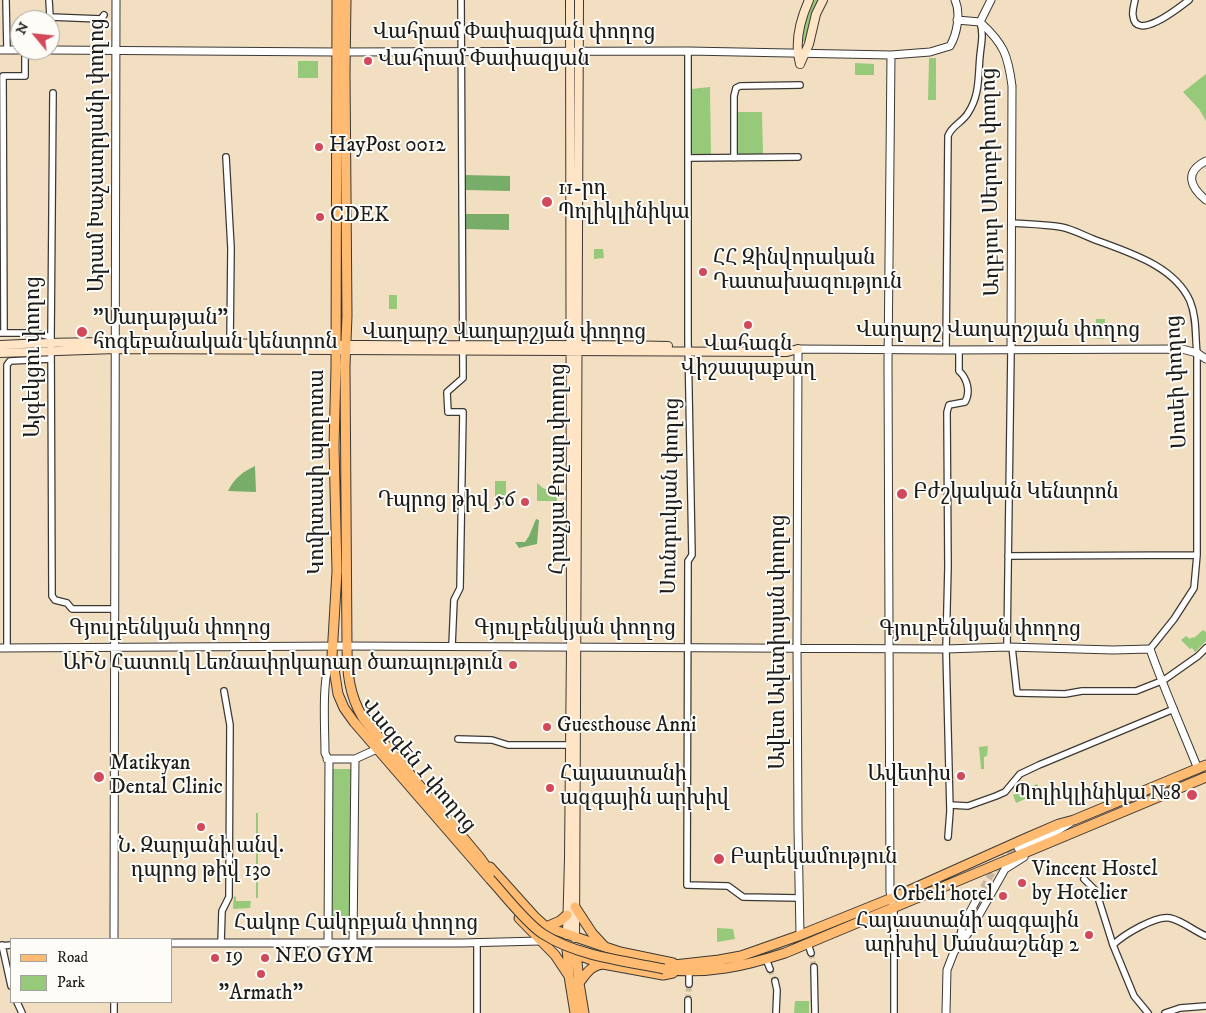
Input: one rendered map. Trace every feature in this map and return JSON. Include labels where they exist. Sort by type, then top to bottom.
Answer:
[{"type":"main road","name":"Կոմիտասի պողոտա","points":[[336,0],[341,52],[341,348],[347,646]]},
{"type":"main road","name":"Կոմիտասի պողոտա","points":[[341,52],[346,0]]},
{"type":"main road","name":"Հրաչյա Քոչար փողոց","points":[[570,0],[574,52],[575,907],[573,945]]},
{"type":"main road","name":"Հրաչյա Քոչար փողոց","points":[[574,52],[579,0]]},
{"type":"main road","points":[[801,53],[801,22],[809,0]]},
{"type":"main road","points":[[801,53],[809,44],[816,14],[823,0]]},
{"type":"main road","name":"Վաղարշ Վաղարշյան փողոց","points":[[0,345],[51,347],[230,343],[341,348]]},
{"type":"main road","name":"Վաղարշ Վաղարշյան փողոց","points":[[116,345],[688,349],[786,352],[798,349]]},
{"type":"main road","name":"Վաղարշ Վաղարշյան փողոց","points":[[0,353],[51,347]]},
{"type":"main road","name":"Կոմիտասի պողոտա","points":[[333,651],[337,571],[334,447],[341,348]]},
{"type":"main road","name":"Վազգեն I փողոց","points":[[347,646],[350,688],[355,704],[363,718],[491,877],[538,930],[556,940],[573,945]]},
{"type":"main road","name":"Հրաչյա Քոչար փողոց","points":[[573,945],[566,915],[570,858],[570,745],[574,647]]},
{"type":"main road","name":"Վազգեն I փողոց","points":[[333,651],[338,694],[344,708],[377,749],[479,862],[495,871],[546,927]]},
{"type":"main road","points":[[573,945],[612,959],[664,968],[679,968],[746,954],[800,935],[892,898],[1059,824],[1074,820],[1202,767]]},
{"type":"main road","points":[[573,945],[606,948],[689,972],[745,966],[808,944],[1205,781]]},
{"type":"main road","name":"Վազգեն I փողոց","points":[[479,862],[486,880],[554,955],[569,976]]},
{"type":"main road","points":[[575,907],[592,933],[606,948]]},
{"type":"main road","points":[[546,927],[560,922],[566,915]]},
{"type":"main road","points":[[540,941],[545,936],[546,927]]},
{"type":"main road","points":[[546,927],[603,964]]},
{"type":"main road","points":[[573,945],[569,976],[575,1013]]},
{"type":"main road","points":[[573,945],[584,1013]]},
{"type":"main road","points":[[603,964],[599,957],[601,951],[606,948]]},
{"type":"main road","points":[[579,983],[596,964],[663,975],[679,968]]},
{"type":"street","points":[[3,50],[6,0]]},
{"type":"street","points":[[49,0],[50,17],[101,19],[104,15]]},
{"type":"street","name":"Արամ Խաչատրյանի փողոց","points":[[114,938],[116,0]]},
{"type":"street","points":[[452,646],[454,600],[460,588],[464,412],[448,412],[447,392],[463,378],[461,0]]},
{"type":"street","name":"Վահրամ Փափազյան փողոց","points":[[60,50],[341,52],[688,51],[891,55],[930,52],[948,48],[952,44],[957,20],[957,4],[955,0]]},
{"type":"street","points":[[946,350],[948,136],[949,131],[968,113],[976,95],[983,43],[983,30],[980,22],[991,0]]},
{"type":"street","points":[[1135,0],[1133,16],[1135,22],[1139,25],[1157,22],[1189,0]]},
{"type":"street","points":[[957,20],[980,22]]},
{"type":"street","name":"Աղբյուր Սերոբի փողոց","points":[[980,22],[1006,51],[1012,97],[1008,556],[1010,647],[1017,693],[1066,694],[1082,691],[1136,691],[1161,681]]},
{"type":"street","name":"Սունդուկյան փողոց","points":[[688,51],[688,349],[692,555],[688,561],[687,885],[728,886],[742,898],[799,898]]},
{"type":"street","points":[[891,55],[888,350],[894,1013]]},
{"type":"street","points":[[4,648],[7,365],[10,361],[51,347],[36,333],[2,333],[3,76],[25,76],[25,60]]},
{"type":"street","points":[[734,158],[734,96],[736,88],[740,86],[800,85]]},
{"type":"street","name":"Այգեկցու փողոց","points":[[53,93],[52,596],[55,600],[67,602],[72,609],[115,609]]},
{"type":"street","points":[[226,157],[231,248],[230,343]]},
{"type":"street","points":[[688,158],[798,157]]},
{"type":"street","points":[[1202,163],[1193,170],[1191,181],[1194,190],[1206,200]]},
{"type":"street","name":"Սոսեի փողոց","points":[[1012,223],[1067,229],[1130,253],[1165,272],[1181,286],[1191,303],[1195,323],[1197,353],[1197,555],[1194,588],[1174,619],[1150,649]]},
{"type":"street","name":"Վաղարշ Վաղարշյան փողոց","points":[[798,349],[1182,349],[1197,353]]},
{"type":"street","name":"Ավետ Ավետիսյան փողոց","points":[[798,349],[797,648],[800,935]]},
{"type":"street","points":[[948,837],[950,806],[946,648],[947,408],[952,404],[964,402],[968,392],[964,376],[959,371],[959,350]]},
{"type":"street","points":[[1197,353],[1206,359]]},
{"type":"street","points":[[1008,556],[1197,555]]},
{"type":"street","name":"Գյուլբենկյան փողոց","points":[[4,648],[333,651],[347,646],[1150,649]]},
{"type":"street","points":[[1161,681],[1198,656],[1206,648]]},
{"type":"street","points":[[1150,649],[1161,681],[1202,767]]},
{"type":"street","name":"Կոմիտասի պողոտա","points":[[328,942],[328,759],[325,752],[326,676],[333,651]]},
{"type":"street","points":[[222,943],[222,911],[229,898],[230,787],[230,725],[224,691]]},
{"type":"street","points":[[950,806],[968,806],[996,796],[1005,792],[1020,774],[1174,709]]},
{"type":"street","points":[[458,739],[492,740],[508,745],[570,745]]},
{"type":"street","points":[[328,759],[355,759],[377,749]]},
{"type":"street","points":[[353,942],[355,759]]},
{"type":"street","points":[[1018,848],[1057,831],[1074,820]]},
{"type":"street","points":[[946,1013],[947,970],[958,945],[971,929],[1005,869],[1051,843]]},
{"type":"street","points":[[1084,879],[1096,891],[1113,945],[1134,996],[1148,1013]]},
{"type":"street","points":[[958,945],[963,925],[978,897]]},
{"type":"street","points":[[1113,945],[1122,936],[1159,919],[1169,918],[1206,936]]},
{"type":"street","name":"Հակոբ Հակոբյան փողոց","points":[[172,943],[540,941]]},
{"type":"street","points":[[477,942],[477,1013]]},
{"type":"street","points":[[808,944],[811,953]]},
{"type":"street","points":[[1,946],[10,982]]},
{"type":"street","points":[[766,959],[770,969]]},
{"type":"street","points":[[814,967],[815,1013]]},
{"type":"street","points":[[688,984],[689,972]]},
{"type":"street","points":[[775,981],[777,990],[776,1013]]},
{"type":"street","points":[[688,1000],[688,1013]]},
{"type":"street","points":[[1165,1013],[1180,1008],[1206,1006]]},
{"type":"green space","points":[[812,0],[820,0],[812,16],[806,41],[802,42],[800,41],[803,26]]},
{"type":"green space","points":[[929,58],[936,58],[936,100],[928,100]]},
{"type":"green space","points":[[298,61],[318,61],[318,78],[298,78]]},
{"type":"green space","points":[[855,63],[874,64],[874,75],[855,75]]},
{"type":"green space","points":[[1206,74],[1206,121],[1199,109],[1183,92]]},
{"type":"green space","points":[[710,87],[711,154],[692,154],[691,89]]},
{"type":"green space","points":[[735,112],[762,112],[763,155],[736,155]]},
{"type":"green space","points":[[465,175],[510,176],[510,191],[465,190]]},
{"type":"green space","points":[[464,214],[509,214],[509,230],[464,229]]},
{"type":"green space","points":[[594,249],[603,249],[604,258],[594,259]]},
{"type":"green space","points":[[389,295],[397,295],[397,309],[389,309]]},
{"type":"green space","points":[[1096,319],[1105,319],[1104,339],[1090,338],[1090,336],[1095,336]]},
{"type":"green space","points":[[255,466],[256,492],[228,491],[239,476]]},
{"type":"green space","points":[[495,481],[506,481],[506,505],[495,505]]},
{"type":"green space","points":[[537,483],[543,488],[557,493],[557,501],[537,501]]},
{"type":"green space","points":[[536,519],[539,520],[537,544],[519,548],[515,542],[525,542]]},
{"type":"green space","points":[[1203,630],[1206,632],[1206,641],[1195,652],[1181,640],[1186,636],[1190,639],[1194,638]]},
{"type":"green space","points":[[988,746],[987,756],[984,757],[984,769],[981,769],[979,747]]},
{"type":"green space","points":[[332,769],[351,769],[350,917],[331,917]]},
{"type":"green space","points":[[1037,784],[1041,792],[1016,803],[1013,795]]},
{"type":"green space","points":[[256,813],[258,813],[258,898],[256,898]]},
{"type":"green space","points":[[234,896],[236,901],[251,901],[250,908],[233,909]]},
{"type":"green space","points":[[717,928],[733,929],[735,939],[717,942]]},
{"type":"green space","points":[[795,1001],[809,1001],[809,1013],[794,1013]]},
{"type":"tunnel","points":[[978,897],[995,869],[1018,848]]},
{"type":"tunnel","points":[[811,953],[814,967]]},
{"type":"tunnel","points":[[770,969],[775,981]]},
{"type":"tunnel","points":[[688,1000],[689,984]]},
{"type":"place","name":"Վահրամ Փափազյան","points":[[368,61]]},
{"type":"place","name":"HayPost 0012","points":[[319,147]]},
{"type":"place","name":"11-րդ Պոլիկլինիկա","points":[[547,202]]},
{"type":"place","name":"CDEK","points":[[320,217]]},
{"type":"place","name":"ՀՀ Զինվորական Դատախազություն","points":[[703,272]]},
{"type":"place","name":"Վահագն Վիշապաքաղ","points":[[748,325]]},
{"type":"place","name":"\"Մադաթյան\" հոգեբանական կենտրոն","points":[[82,332]]},
{"type":"place","name":"Բժշկական Կենտրոն","points":[[902,494]]},
{"type":"place","name":"Դպրոց թիվ 56","points":[[525,502]]},
{"type":"place","name":"ԱԻՆ Հատուկ Լեռնափրկարար ծառայություն","points":[[513,665]]},
{"type":"place","name":"Guesthouse Anni","points":[[547,727]]},
{"type":"place","name":"Ավետիս","points":[[961,776]]},
{"type":"place","name":"Matikyan Dental Clinic","points":[[99,777]]},
{"type":"place","name":"Հայաստանի ազգային արխիվ","points":[[550,788]]},
{"type":"place","name":"Պոլիկլինիկա №8","points":[[1192,795]]},
{"type":"place","name":"Ն. Զարյանի անվ. դպրոց թիվ 130","points":[[201,827]]},
{"type":"place","name":"Բարեկամություն","points":[[719,859]]},
{"type":"place","name":"Vincent Hostel by Hotelier","points":[[1022,883]]},
{"type":"place","name":"Orbeli hotel","points":[[1003,896]]},
{"type":"place","name":"Հայաստանի ազգային արխիվ Մասնաշենք 2","points":[[1089,935]]},
{"type":"place","name":"19","points":[[215,958]]},
{"type":"place","name":"NEO GYM","points":[[265,958]]},
{"type":"place","name":"\"Armath\"","points":[[261,974]]}]
